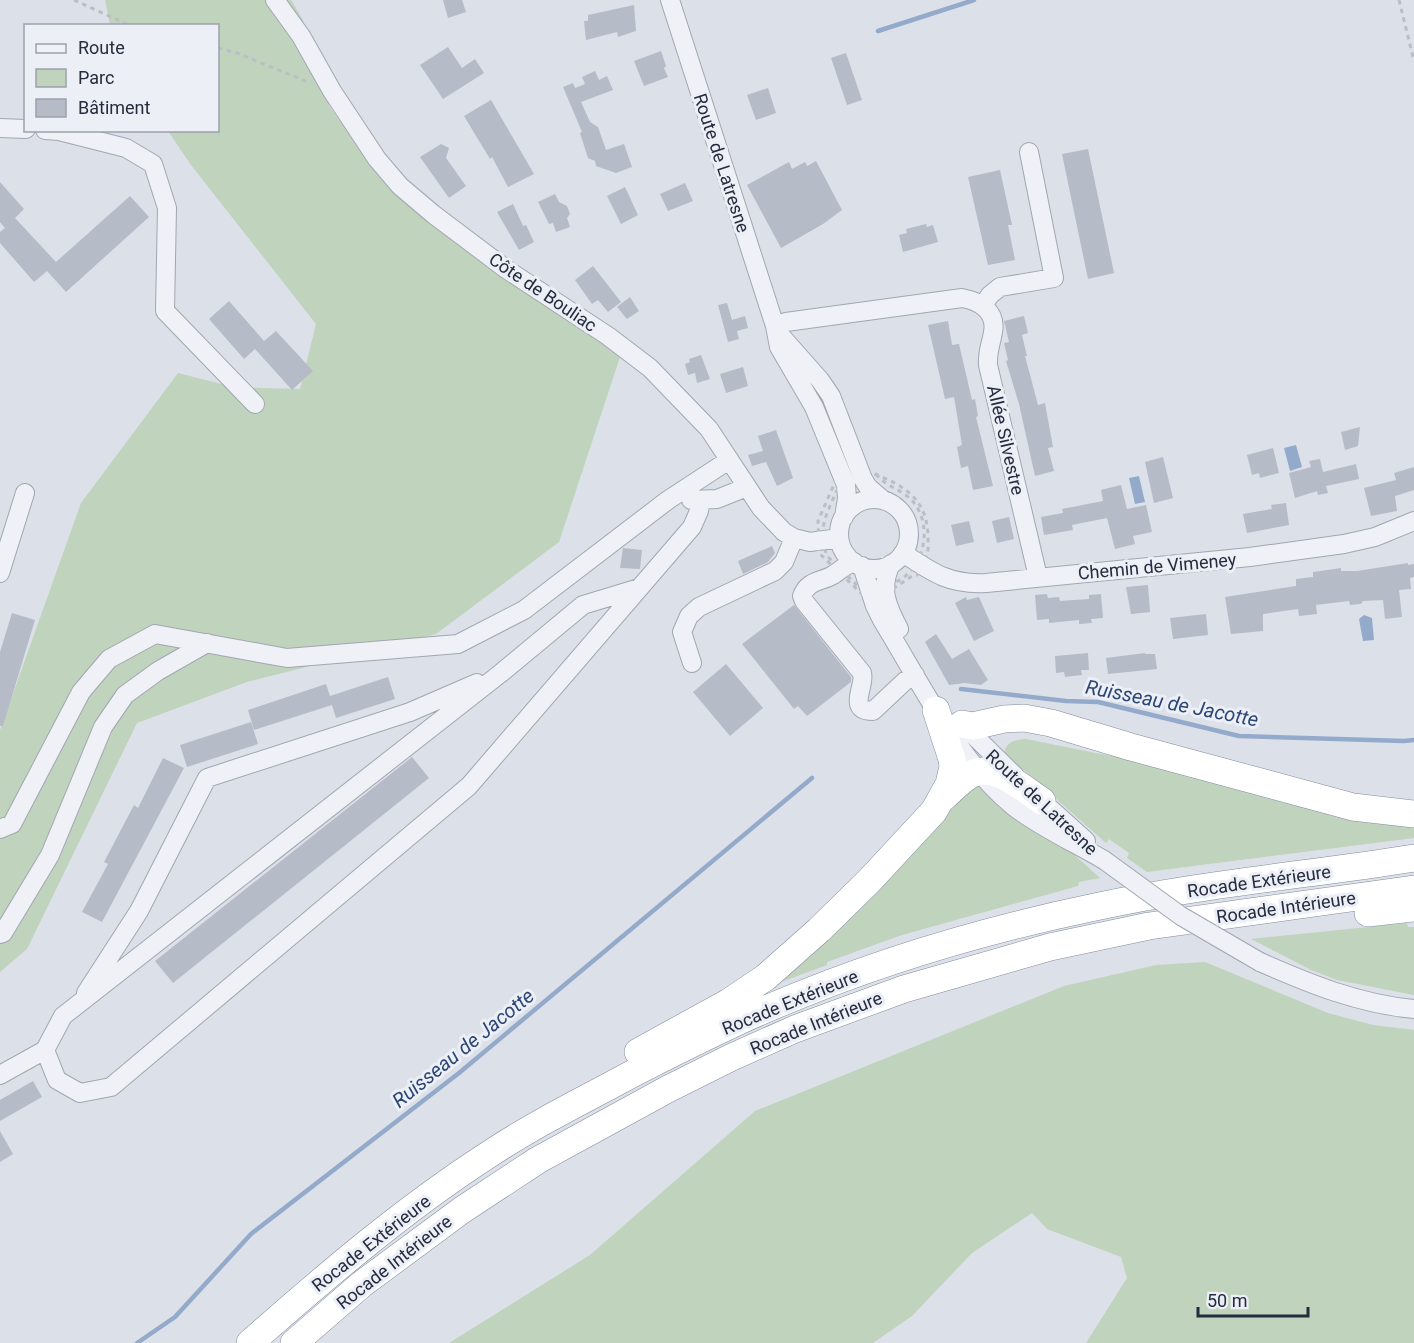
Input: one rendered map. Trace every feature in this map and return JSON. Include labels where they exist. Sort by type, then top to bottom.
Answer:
[{"type":"highway","points":[[936,710],[952,759],[951,776],[942,799]]},
{"type":"highway","points":[[962,724],[973,726],[1004,719],[1024,718],[1051,723],[1353,807],[1414,814]]},
{"type":"highway","points":[[517,1136],[539,1110],[729,1002],[766,977],[869,881],[905,844],[942,799],[969,776],[985,770],[997,772],[1042,801]]},
{"type":"highway","name":"Rocade Extérieure","points":[[250,1343],[340,1264],[433,1194],[517,1136],[656,1061],[737,1022],[889,963],[973,936],[1106,905],[1210,887],[1414,858]]},
{"type":"highway","name":"Rocade Intérieure","points":[[294,1343],[362,1284],[462,1210],[538,1160],[668,1089],[795,1029],[904,989],[1050,947],[1149,926],[1414,889]]},
{"type":"highway","points":[[1274,909],[1305,920],[1414,908]]},
{"type":"street","name":"Côte de Bouliac","points":[[275,0],[302,36],[332,91],[376,159],[400,186],[433,214],[506,268],[643,362],[705,424],[772,521],[794,538],[810,542],[840,538]]},
{"type":"street","name":"Route de Latresne","points":[[670,0],[775,326],[778,348],[806,377],[831,396],[868,487],[883,500]]},
{"type":"street","points":[[0,128],[24,129]]},
{"type":"street","points":[[63,132],[126,148],[153,164],[167,208],[165,311],[255,404]]},
{"type":"street","points":[[775,326],[786,322],[962,298],[978,301],[983,306],[990,294],[1000,288],[1054,278],[1029,152]]},
{"type":"street","name":"Allée Silvestre","points":[[983,306],[990,315],[994,330],[987,352],[988,365],[1038,577]]},
{"type":"street","name":"Route de Latresne","points":[[806,377],[814,407],[843,478],[847,498],[844,517]]},
{"type":"street","points":[[0,829],[12,824],[81,692],[109,659],[155,634],[287,658],[458,644],[524,610],[668,500],[729,460]]},
{"type":"street","points":[[668,500],[717,499],[747,486]]},
{"type":"street","points":[[0,573],[24,493]]},
{"type":"street","points":[[858,564],[842,548],[840,527],[844,517],[851,508],[872,499],[893,504],[902,512],[907,522],[908,543],[885,576],[878,593]]},
{"type":"street","points":[[45,1050],[57,1080],[80,1093],[111,1087],[469,786],[692,527],[701,500]]},
{"type":"street","name":"Chemin de Vimeney","points":[[897,559],[922,566],[947,580],[966,584],[1250,557],[1344,544],[1375,537],[1414,521]]},
{"type":"street","points":[[692,663],[682,632],[689,616],[699,608],[775,572],[784,562],[794,538]]},
{"type":"street","points":[[897,559],[873,569],[858,564],[845,565],[833,575],[810,584],[802,596],[862,673],[864,678],[857,700],[867,711],[873,711],[905,681],[915,675]]},
{"type":"street","name":"Route de Latresne","points":[[858,564],[892,616],[934,690],[962,724],[1104,860]]},
{"type":"street","points":[[0,1075],[45,1050],[63,1016],[501,673],[583,605],[639,588]]},
{"type":"street","name":"Route de Latresne","points":[[878,593],[882,620],[936,710],[979,771],[1015,808],[1104,860]]},
{"type":"street","points":[[0,934],[3,933],[50,855],[103,727],[125,695],[158,671],[207,643]]},
{"type":"street","points":[[80,1003],[139,911],[207,778],[410,712],[501,673]]},
{"type":"street","points":[[1104,860],[1181,916],[1260,962],[1330,991],[1371,1002],[1414,1009]]},
{"type":"path","points":[[74,0],[127,24]]},
{"type":"path","points":[[1399,0],[1414,61]]},
{"type":"path","points":[[219,48],[237,53],[332,91]]},
{"type":"path","points":[[866,471],[901,486],[923,508],[927,522],[928,553],[917,575],[891,590],[862,595],[819,553],[818,521],[835,482],[843,478],[866,471]]},
{"type":"green space","points":[[105,0],[291,0],[303,20],[329,106],[373,168],[621,354],[559,542],[436,634],[247,682],[137,723],[27,949],[0,972],[0,730],[81,503],[178,373],[233,387],[300,389],[316,324],[191,165],[169,132],[219,132],[219,24],[110,24]]},
{"type":"green space","points":[[1026,739],[1141,762],[1414,824],[1414,838],[1147,872],[1127,858],[1129,853],[1109,839],[1106,843],[1004,753],[1012,742]]},
{"type":"green space","points":[[975,783],[1000,808],[1019,822],[1069,850],[1100,878],[1079,882],[1078,886],[902,935],[827,962],[827,965],[781,982],[778,978]]},
{"type":"green space","points":[[1407,923],[1408,927],[1414,927],[1414,995],[1337,980],[1311,970],[1251,939]]},
{"type":"green space","points":[[1205,962],[1328,1013],[1373,1025],[1414,1030],[1414,1343],[1086,1343],[1127,1278],[1121,1257],[1047,1229],[1032,1213],[972,1253],[912,1316],[873,1343],[449,1343],[590,1255],[755,1111],[1064,986],[1156,965]]},
{"type":"water","points":[[1296,445],[1302,467],[1290,471],[1284,448]]},
{"type":"water","points":[[1139,476],[1145,502],[1135,504],[1129,478]]},
{"type":"water","points":[[1364,615],[1372,618],[1374,640],[1363,641],[1359,619]]},
{"type":"building","points":[[443,0],[462,0],[466,12],[448,18]]},
{"type":"building","points":[[634,5],[636,31],[618,37],[617,32],[586,40],[584,21],[588,21],[588,15]]},
{"type":"building","points":[[448,47],[462,68],[475,59],[484,73],[443,99],[420,65]]},
{"type":"building","points":[[661,51],[668,77],[644,86],[634,61]]},
{"type":"building","points":[[846,53],[862,100],[847,105],[831,58]]},
{"type":"building","points":[[595,71],[599,80],[607,76],[613,90],[581,102],[590,122],[598,127],[606,150],[624,144],[632,167],[616,173],[596,166],[595,161],[588,158],[580,133],[582,132],[563,87],[573,83],[575,88],[585,84],[582,77]]},
{"type":"building","points":[[768,88],[776,113],[756,120],[747,95]]},
{"type":"building","points":[[491,100],[534,174],[508,187],[492,157],[490,159],[464,116]]},
{"type":"building","points":[[441,144],[449,148],[446,158],[466,186],[449,198],[420,157]]},
{"type":"building","points":[[1088,149],[1114,273],[1088,279],[1062,154]]},
{"type":"building","points":[[816,161],[842,210],[823,224],[781,248],[747,185],[789,162],[792,169],[805,162],[807,166]]},
{"type":"building","points":[[1000,170],[1012,225],[1008,225],[1015,260],[988,265],[968,177]]},
{"type":"building","points":[[0,182],[24,209],[15,218],[56,262],[130,196],[149,217],[66,292],[47,271],[34,282],[0,243],[0,232],[5,228],[0,222]]},
{"type":"building","points":[[685,183],[693,201],[668,211],[660,194]]},
{"type":"building","points":[[625,187],[638,215],[621,224],[607,196]]},
{"type":"building","points":[[555,194],[559,202],[567,206],[570,214],[567,218],[570,227],[556,232],[553,223],[549,224],[538,202]]},
{"type":"building","points":[[513,204],[523,226],[526,225],[534,242],[519,250],[497,212]]},
{"type":"building","points":[[926,224],[927,227],[933,225],[938,242],[903,252],[899,235],[907,233],[906,229]]},
{"type":"building","points":[[593,266],[621,302],[608,312],[598,300],[592,304],[575,280]]},
{"type":"building","points":[[630,297],[639,311],[627,319],[617,307]]},
{"type":"building","points":[[229,301],[264,341],[276,331],[313,371],[292,390],[255,349],[244,359],[209,319]]},
{"type":"building","points":[[727,303],[732,320],[745,316],[748,328],[737,331],[739,339],[728,342],[718,305]]},
{"type":"building","points":[[1024,316],[1028,333],[1022,335],[1027,356],[1025,356],[1038,405],[1045,403],[1053,447],[1048,448],[1054,471],[1035,476],[1019,404],[1006,361],[1008,360],[1004,343],[1009,342],[1004,321]]},
{"type":"building","points":[[948,321],[952,345],[959,344],[972,400],[975,399],[978,416],[976,417],[993,486],[973,490],[968,466],[961,468],[957,447],[962,445],[954,397],[945,399],[928,325]]},
{"type":"building","points":[[701,355],[710,379],[697,383],[695,373],[688,375],[685,364],[690,362],[689,359]]},
{"type":"building","points":[[743,367],[748,386],[726,393],[720,374]]},
{"type":"building","points":[[1360,427],[1358,446],[1345,450],[1341,432]]},
{"type":"building","points":[[776,430],[793,478],[777,486],[766,462],[752,466],[748,455],[763,451],[758,436]]},
{"type":"building","points":[[1273,448],[1279,473],[1260,478],[1259,473],[1252,475],[1247,455]]},
{"type":"building","points":[[1163,457],[1173,498],[1154,503],[1145,462]]},
{"type":"building","points":[[1320,459],[1323,472],[1356,464],[1359,479],[1326,486],[1328,493],[1318,495],[1317,491],[1295,498],[1289,473],[1311,467],[1309,461]]},
{"type":"building","points":[[1414,467],[1414,490],[1395,496],[1397,511],[1371,516],[1364,488],[1396,480],[1394,473]]},
{"type":"building","points":[[1121,485],[1127,509],[1146,505],[1152,532],[1133,536],[1135,544],[1115,549],[1107,518],[1072,525],[1073,530],[1044,535],[1041,517],[1063,513],[1062,509],[1103,501],[1101,490]]},
{"type":"building","points":[[1286,503],[1289,525],[1247,533],[1243,514],[1272,509],[1271,505]]},
{"type":"building","points":[[1009,517],[1014,539],[997,543],[992,521]]},
{"type":"building","points":[[969,521],[974,542],[956,546],[951,525]]},
{"type":"building","points":[[772,546],[775,553],[768,562],[743,574],[738,561]]},
{"type":"building","points":[[623,548],[642,550],[640,569],[620,568]]},
{"type":"building","points":[[1408,563],[1408,565],[1414,564],[1414,577],[1410,578],[1411,589],[1399,590],[1402,617],[1385,619],[1383,600],[1363,601],[1361,604],[1350,605],[1349,601],[1316,605],[1317,614],[1299,616],[1298,609],[1263,614],[1263,631],[1231,634],[1225,597],[1296,586],[1296,579],[1313,577],[1313,572],[1341,568],[1341,571],[1357,571]]},
{"type":"building","points":[[1148,585],[1150,612],[1131,614],[1126,587]]},
{"type":"building","points":[[1047,594],[1048,598],[1059,597],[1060,601],[1089,599],[1089,595],[1101,594],[1103,618],[1091,619],[1092,623],[1079,624],[1079,620],[1049,623],[1049,619],[1037,620],[1035,595]]},
{"type":"building","points":[[966,597],[967,600],[979,597],[994,631],[974,641],[955,603]]},
{"type":"building","points":[[794,605],[851,677],[851,682],[807,716],[798,706],[794,709],[742,644]]},
{"type":"building","points":[[12,613],[35,620],[3,726],[0,726],[0,652]]},
{"type":"building","points":[[1206,614],[1208,635],[1173,639],[1170,618]]},
{"type":"building","points":[[936,634],[952,659],[969,649],[988,680],[981,685],[965,683],[949,685],[925,642]]},
{"type":"building","points":[[1088,653],[1089,670],[1081,670],[1082,675],[1065,677],[1064,672],[1056,673],[1055,656]]},
{"type":"building","points":[[1145,653],[1155,654],[1157,669],[1108,674],[1106,658]]},
{"type":"building","points":[[726,664],[763,708],[730,736],[693,692]]},
{"type":"building","points":[[388,677],[395,699],[336,718],[332,705],[254,730],[248,710],[326,684],[330,696]]},
{"type":"building","points":[[251,722],[258,744],[187,767],[180,745]]},
{"type":"building","points":[[412,757],[429,778],[173,983],[155,961]]},
{"type":"building","points":[[163,758],[184,768],[102,922],[82,912],[108,864],[104,862],[134,805],[138,808]]},
{"type":"building","points":[[33,1081],[42,1097],[0,1121],[0,1100]]},
{"type":"building","points":[[0,1131],[13,1154],[0,1162]]},
{"type":"waterway","points":[[878,31],[974,0]]},
{"type":"waterway","name":"Ruisseau de Jacotte","points":[[961,689],[1066,701],[1098,702],[1239,736],[1414,740]]},
{"type":"waterway","name":"Ruisseau de Jacotte","points":[[137,1343],[175,1317],[251,1234],[459,1073],[812,778]]}]
